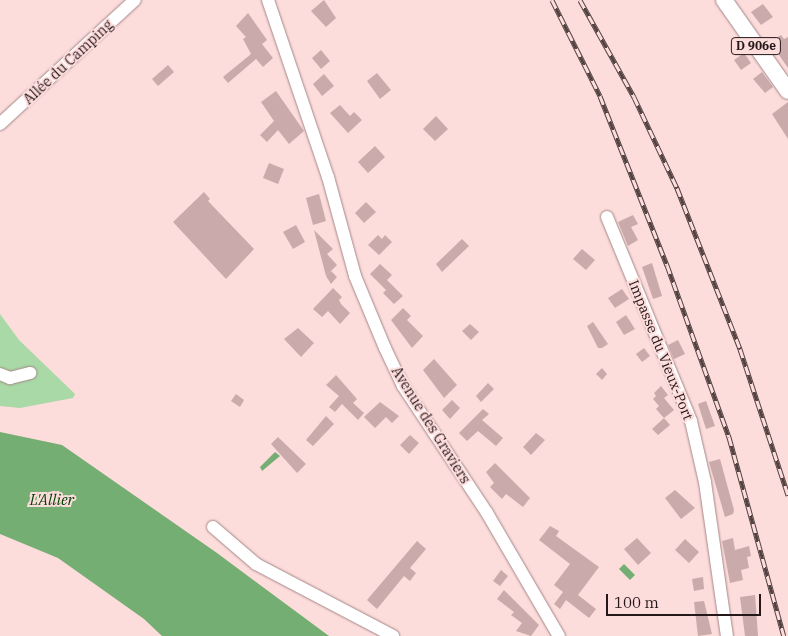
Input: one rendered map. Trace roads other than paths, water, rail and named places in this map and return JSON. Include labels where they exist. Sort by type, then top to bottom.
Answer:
[{"type":"main road","name":"D 906e","points":[[724,0],[788,91]]},
{"type":"street","name":"Allée du Camping","points":[[0,124],[135,0]]},
{"type":"street","name":"Avenue des Graviers","points":[[268,0],[328,177],[356,276],[385,348],[403,386],[487,513],[559,636]]},
{"type":"street","name":"Impasse du Vieux-Port","points":[[607,217],[691,421],[705,482],[727,636]]},
{"type":"street","points":[[0,374],[10,378],[30,373]]},
{"type":"street","points":[[213,526],[264,569],[393,636]]},
{"type":"water","name":"L'Allier","points":[[0,432],[62,445],[217,553],[329,636],[162,636],[144,619],[58,558],[0,534]]},
{"type":"water","points":[[275,452],[280,456],[262,471],[260,467]]},
{"type":"water","points":[[624,564],[635,575],[630,580],[619,569]]},
{"type":"railway","points":[[552,0],[600,96],[667,265],[729,437],[784,636]]},
{"type":"railway","points":[[580,0],[634,97],[677,188],[740,349],[788,495]]}]
